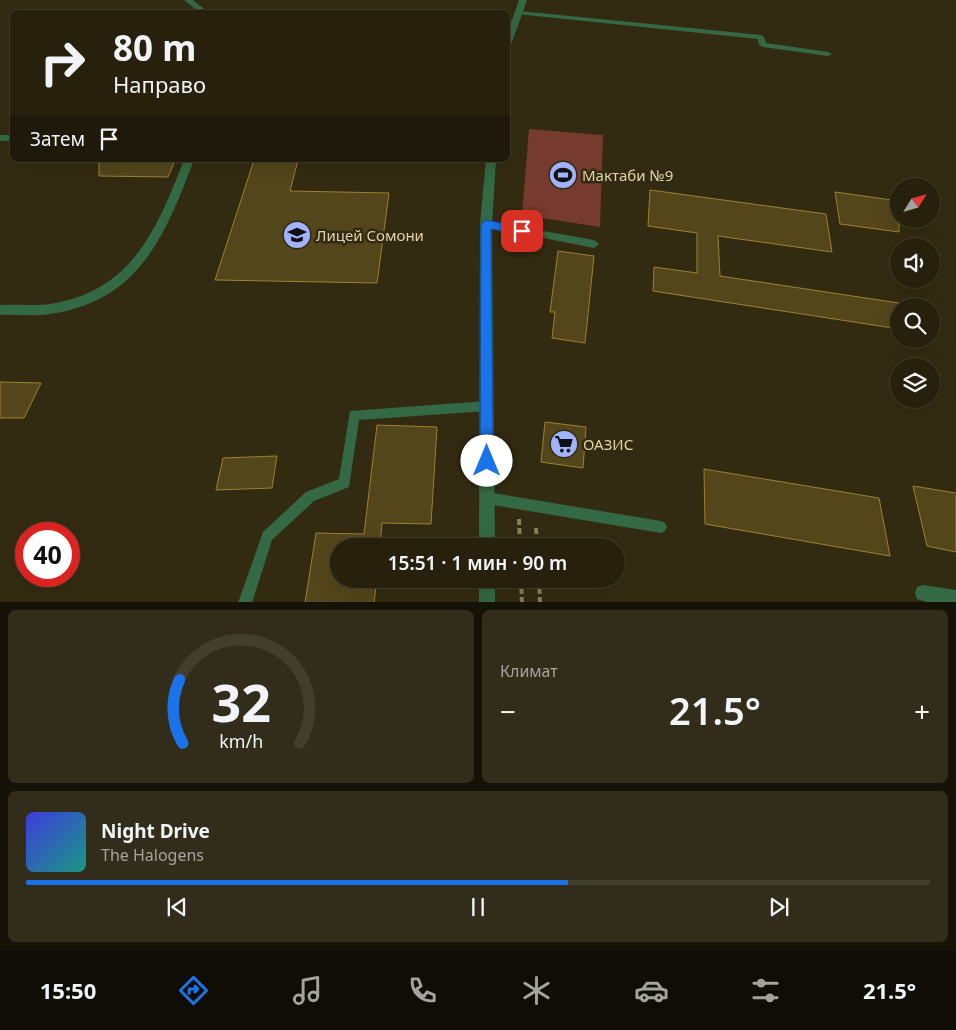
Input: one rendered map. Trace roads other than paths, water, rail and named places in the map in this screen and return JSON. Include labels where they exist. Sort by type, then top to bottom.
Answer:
[{"type":"street","points":[[188,0],[201,10]]},
{"type":"street","points":[[510,34],[523,0]]},
{"type":"street","points":[[0,310],[49,309],[79,302],[116,282],[135,267],[156,237],[188,162]]},
{"type":"street","points":[[487,538],[486,224],[491,162]]},
{"type":"street","points":[[487,588],[487,602]]},
{"type":"street","points":[[923,593],[956,598]]},
{"type":"lane","points":[[519,13],[761,37],[763,45],[828,54]]},
{"type":"lane","points":[[486,224],[594,244]]},
{"type":"lane","points":[[245,602],[267,536],[310,496],[345,483],[354,415],[486,406]]},
{"type":"lane","points":[[487,498],[662,527]]},
{"type":"place","name":"Мактаби №9","points":[[563,175]]},
{"type":"place","name":"Лицей Сомони","points":[[297,235]]},
{"type":"place","name":"ОАЗИС","points":[[564,444]]}]
